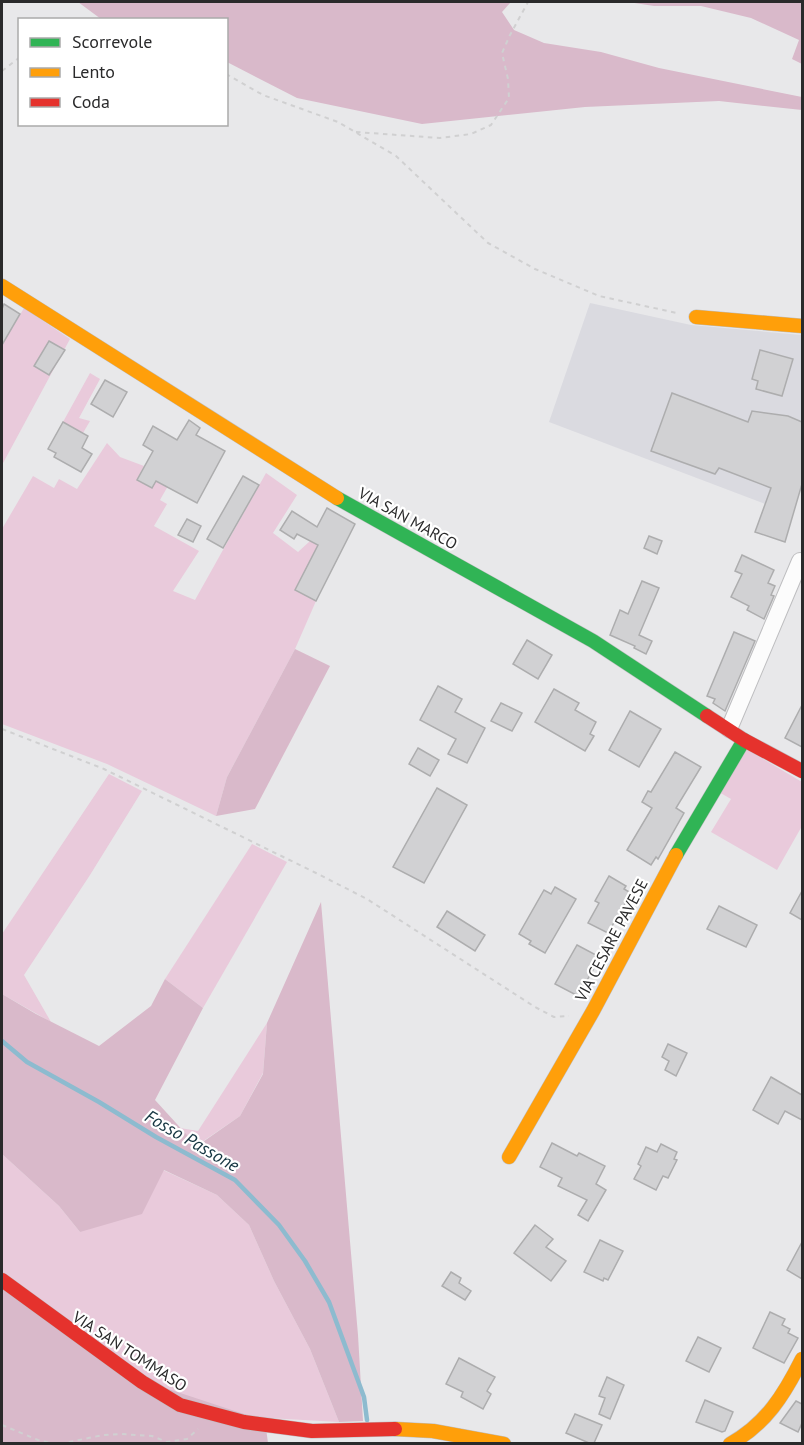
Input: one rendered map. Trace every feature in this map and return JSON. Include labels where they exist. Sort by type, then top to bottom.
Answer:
[{"type":"street","name":"VIA SAN MARCO","points":[[2,286],[321,489],[593,641],[744,740],[802,771]]},
{"type":"street","points":[[696,317],[802,326]]},
{"type":"street","points":[[729,729],[800,561]]},
{"type":"street","name":"VIA CESARE PAVESE","points":[[510,1157],[686,837],[744,740]]},
{"type":"street","name":"VIA SAN TOMMASO","points":[[2,1280],[142,1382],[180,1405],[244,1422],[312,1431],[376,1428],[434,1431],[504,1443]]},
{"type":"street","points":[[730,1443],[753,1430],[770,1416],[802,1359]]},
{"type":"path","points":[[354,131],[440,138],[471,134],[491,125],[509,98],[508,79],[502,53],[528,2]]},
{"type":"path","points":[[2,71],[18,59]]},
{"type":"path","points":[[228,75],[263,95],[338,122],[396,156],[488,243],[535,270],[599,296],[696,317]]},
{"type":"path","points":[[2,729],[104,769],[367,899],[554,1017],[592,1011]]},
{"type":"path","points":[[60,1443],[121,1434],[152,1436],[166,1442],[187,1439],[216,1415]]},
{"type":"path","points":[[2,1425],[38,1440],[54,1443]]},
{"type":"shaded area","points":[[78,2],[511,2],[502,12],[514,30],[544,43],[601,52],[659,68],[802,97],[802,110],[719,101],[585,107],[422,124],[297,98],[228,63],[228,18],[100,18]]},
{"type":"shaded area","points":[[628,2],[802,3],[802,64],[792,59],[799,40],[751,18],[701,6],[654,6]]},
{"type":"shaded area","points":[[590,303],[691,325],[802,335],[802,484],[785,542],[755,532],[765,504],[549,422]]},
{"type":"shaded area","points":[[24,308],[70,339],[2,465],[2,345]]},
{"type":"shaded area","points":[[90,373],[100,379],[79,418],[90,421],[83,433],[63,422]]},
{"type":"shaded area","points":[[107,443],[120,457],[144,466],[137,480],[151,488],[169,457],[181,463],[160,500],[167,504],[154,526],[199,551],[173,591],[195,600],[266,473],[297,495],[273,533],[298,552],[310,541],[318,545],[295,590],[316,601],[295,649],[227,777],[216,816],[107,764],[2,724],[2,529],[33,476],[54,488],[59,479],[77,489]]},
{"type":"shaded area","points":[[295,649],[330,666],[255,809],[216,816],[227,777]]},
{"type":"shaded area","points":[[743,747],[802,782],[802,826],[777,870],[711,832],[731,799],[717,791]]},
{"type":"shaded area","points":[[109,774],[142,791],[24,975],[51,1022],[2,994],[2,934]]},
{"type":"shaded area","points":[[252,844],[287,862],[203,1008],[165,979]]},
{"type":"shaded area","points":[[321,902],[358,1335],[363,1421],[339,1422],[310,1349],[274,1281],[249,1225],[217,1195],[164,1170],[142,1214],[80,1232],[59,1206],[2,1154],[2,994],[99,1046],[151,1006],[165,979],[203,1008],[155,1100],[197,1146],[240,1116],[263,1074],[267,1023]]},
{"type":"shaded area","points":[[267,1023],[263,1073],[240,1116],[196,1146],[180,1128],[198,1131]]},
{"type":"shaded area","points":[[2,1154],[59,1206],[80,1232],[163,1170],[217,1195],[249,1225],[274,1281],[310,1349],[339,1422],[248,1417],[182,1400],[2,1278]]},
{"type":"shaded area","points":[[2,1283],[144,1381],[265,1421],[268,1443],[2,1443]]},
{"type":"building","points":[[4,304],[20,314],[2,345],[2,309]]},
{"type":"building","points":[[49,341],[65,350],[49,375],[34,366]]},
{"type":"building","points":[[760,350],[793,359],[782,396],[756,389],[758,381],[752,379]]},
{"type":"building","points":[[105,380],[127,392],[113,417],[91,404]]},
{"type":"building","points":[[672,393],[748,422],[752,411],[788,416],[802,422],[802,484],[785,542],[755,532],[771,488],[719,468],[715,474],[651,451]]},
{"type":"building","points":[[189,420],[200,428],[196,435],[225,451],[197,503],[156,481],[152,488],[137,480],[153,451],[143,445],[153,426],[177,440]]},
{"type":"building","points":[[63,422],[88,436],[82,448],[92,454],[81,472],[54,457],[56,453],[48,449]]},
{"type":"building","points":[[243,476],[259,485],[223,548],[207,539]]},
{"type":"building","points":[[327,508],[355,524],[316,601],[295,590],[318,545],[297,534],[294,539],[280,530],[292,511],[317,527]]},
{"type":"building","points":[[187,519],[201,526],[193,542],[178,535]]},
{"type":"building","points":[[649,536],[662,541],[657,554],[644,548]]},
{"type":"building","points":[[742,555],[774,570],[768,583],[775,586],[771,595],[774,596],[764,619],[747,610],[749,606],[731,597],[742,574],[735,571]]},
{"type":"building","points":[[642,581],[659,588],[639,635],[652,641],[646,654],[634,648],[635,646],[610,635],[620,610],[628,614]]},
{"type":"building","points":[[734,632],[755,641],[725,711],[713,703],[715,699],[707,696]]},
{"type":"building","points":[[527,640],[552,655],[538,679],[513,664]]},
{"type":"building","points":[[438,686],[462,699],[455,712],[485,728],[467,763],[448,754],[456,739],[420,720]]},
{"type":"building","points":[[554,689],[579,703],[575,710],[596,722],[590,734],[594,736],[585,751],[535,722]]},
{"type":"building","points":[[501,703],[522,713],[512,731],[491,721]]},
{"type":"building","points":[[802,705],[802,747],[785,738]]},
{"type":"building","points":[[630,711],[661,729],[639,767],[609,750]]},
{"type":"building","points":[[418,748],[439,760],[430,776],[409,764]]},
{"type":"building","points":[[675,752],[701,767],[676,808],[684,813],[658,859],[656,857],[651,865],[627,850],[652,808],[642,802],[648,791],[651,792]]},
{"type":"building","points":[[437,788],[467,805],[424,883],[393,867]]},
{"type":"building","points":[[609,876],[626,886],[624,889],[631,893],[608,933],[588,923],[599,903],[595,901]]},
{"type":"building","points":[[555,887],[576,899],[545,953],[529,944],[531,941],[519,934],[544,890],[551,894]]},
{"type":"building","points":[[802,891],[802,920],[790,913]]},
{"type":"building","points":[[719,906],[757,925],[746,947],[707,929]]},
{"type":"building","points":[[447,911],[485,935],[475,951],[437,927]]},
{"type":"building","points":[[577,945],[596,955],[594,959],[598,961],[578,996],[555,984]]},
{"type":"building","points":[[668,1044],[687,1053],[676,1076],[665,1070],[669,1061],[662,1057]]},
{"type":"building","points":[[771,1077],[802,1095],[802,1120],[785,1111],[778,1124],[753,1110]]},
{"type":"building","points":[[552,1143],[577,1156],[579,1153],[605,1166],[596,1184],[606,1190],[588,1221],[578,1215],[587,1200],[558,1186],[562,1178],[540,1167]]},
{"type":"building","points":[[661,1144],[677,1152],[674,1159],[677,1160],[668,1178],[663,1176],[656,1190],[634,1179],[641,1166],[638,1164],[646,1147],[657,1152]]},
{"type":"building","points":[[535,1225],[553,1239],[546,1247],[566,1261],[551,1281],[514,1253]]},
{"type":"building","points":[[600,1240],[623,1251],[608,1280],[604,1278],[603,1281],[584,1272]]},
{"type":"building","points":[[802,1242],[802,1279],[787,1270]]},
{"type":"building","points":[[451,1272],[461,1278],[459,1283],[471,1291],[465,1300],[442,1286]]},
{"type":"building","points":[[770,1312],[785,1319],[782,1325],[790,1329],[788,1333],[798,1338],[784,1363],[753,1348]]},
{"type":"building","points":[[698,1337],[721,1348],[709,1372],[686,1361]]},
{"type":"building","points":[[459,1358],[495,1377],[487,1391],[491,1394],[483,1409],[461,1397],[463,1392],[446,1384]]},
{"type":"building","points":[[607,1377],[624,1385],[610,1419],[599,1414],[605,1398],[599,1396]]},
{"type":"building","points":[[705,1400],[733,1412],[725,1431],[722,1432],[696,1422]]},
{"type":"building","points":[[796,1401],[802,1404],[802,1423],[798,1432],[780,1423]]},
{"type":"building","points":[[575,1414],[602,1425],[594,1443],[566,1433]]},
{"type":"waterway","name":"Fosso Passone","points":[[2,1041],[27,1062],[235,1180],[279,1225],[305,1261],[329,1302],[364,1397],[367,1420]]},
{"type":"traffic: fast","points":[[337,498],[593,641],[707,716]]},
{"type":"traffic: fast","points":[[676,855],[744,740]]},
{"type":"traffic: slow","points":[[2,286],[337,498]]},
{"type":"traffic: slow","points":[[696,317],[802,326]]},
{"type":"traffic: slow","points":[[509,1157],[593,1011],[676,855]]},
{"type":"traffic: slow","points":[[730,1444],[754,1427],[773,1408],[802,1359]]},
{"type":"traffic: slow","points":[[395,1429],[433,1431],[504,1444]]},
{"type":"traffic: jam","points":[[707,716],[744,740],[802,771]]},
{"type":"traffic: jam","points":[[2,1280],[142,1382],[180,1405],[244,1422],[312,1431],[395,1429]]}]
